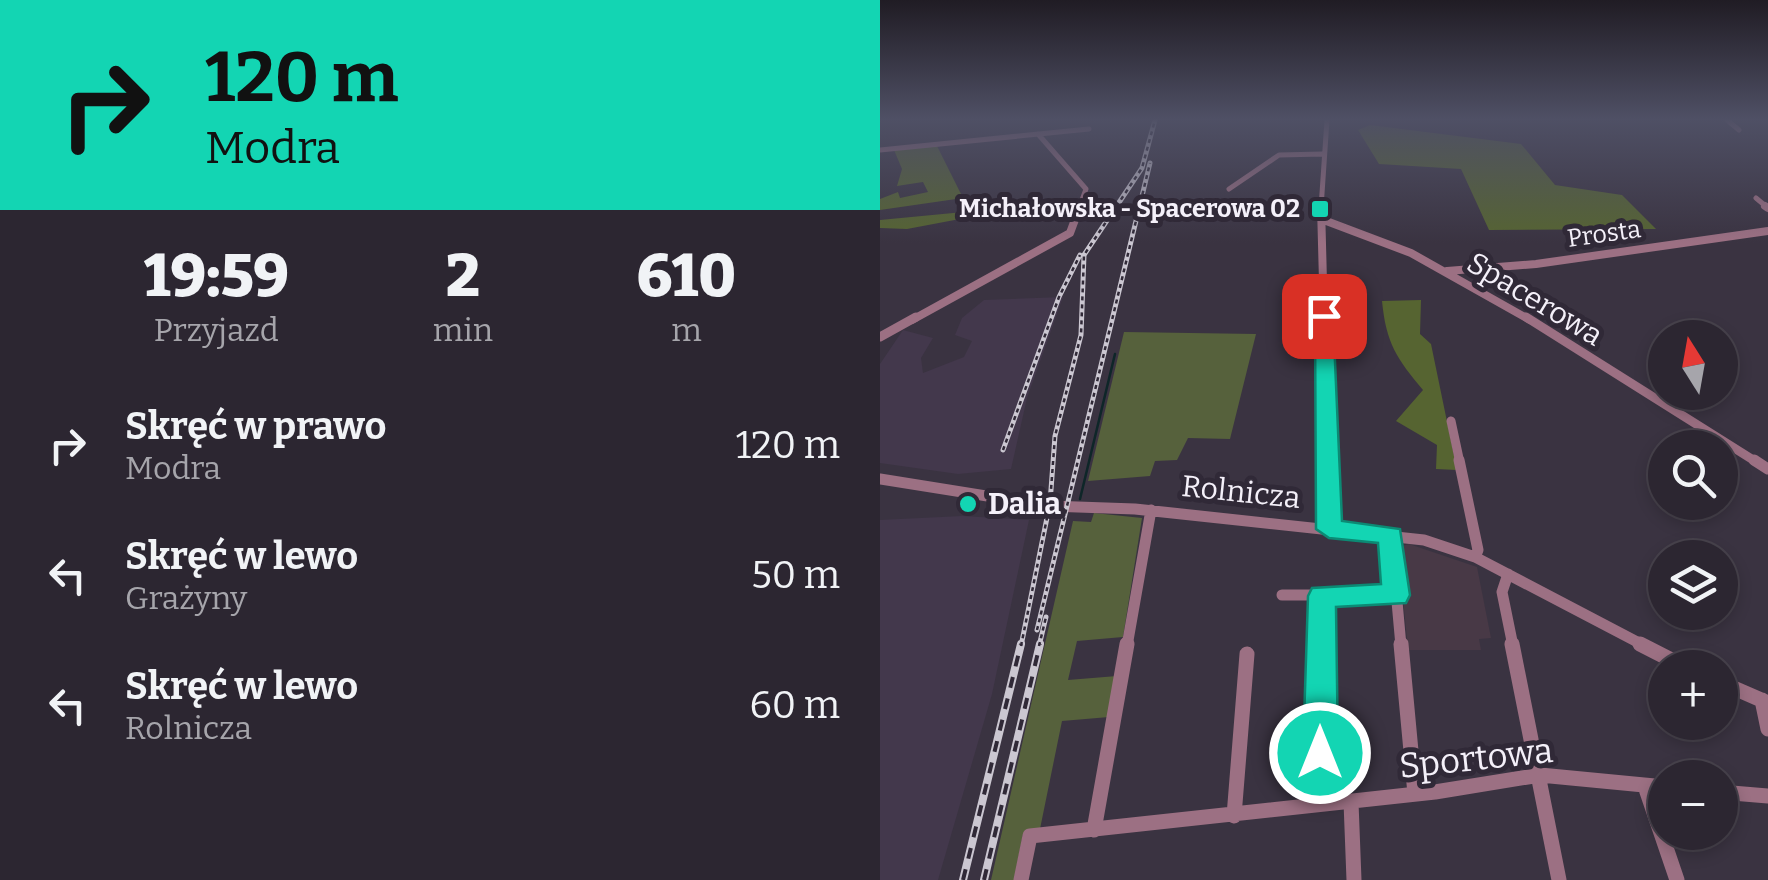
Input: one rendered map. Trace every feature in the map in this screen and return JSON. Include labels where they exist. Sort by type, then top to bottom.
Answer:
[{"type":"street","points":[[880,337],[1070,233],[1086,189],[1062,161]]},
{"type":"street","points":[[1229,189],[1269,161]]},
{"type":"street","points":[[1322,161],[1329,529]]},
{"type":"street","points":[[1756,198],[1768,208]]},
{"type":"street","name":"Spacerowa","points":[[1320,219],[1445,271],[1504,303],[1768,469]]},
{"type":"street","name":"Prosta","points":[[1445,271],[1536,264],[1768,231]]},
{"type":"street","points":[[1450,421],[1478,550],[1474,556]]},
{"type":"street","name":"Rolnicza","points":[[880,479],[1054,507],[1150,510],[1437,543],[1474,556],[1653,650]]},
{"type":"street","points":[[1094,830],[1150,510]]},
{"type":"street","points":[[1391,535],[1414,794]]},
{"type":"street","points":[[1508,574],[1502,592],[1558,880]]},
{"type":"street","points":[[1282,595],[1396,595]]},
{"type":"street","points":[[1320,753],[1322,596]]},
{"type":"street","points":[[1234,816],[1247,654]]},
{"type":"street","points":[[1738,690],[1765,702],[1768,729]]},
{"type":"street","name":"Sportowa","points":[[1021,880],[1030,836],[1234,816],[1540,775],[1648,786]]},
{"type":"street","points":[[1645,786],[1676,880]]},
{"type":"street","points":[[1738,794],[1768,796]]},
{"type":"street","points":[[1351,802],[1354,880]]},
{"type":"shaded area","points":[[1063,297],[1027,398],[1011,469],[958,474],[880,463],[880,364],[903,330],[933,338],[921,358],[923,373],[964,357],[972,341],[955,335],[962,318],[984,300]]},
{"type":"shaded area","points":[[962,516],[1029,520],[992,694],[938,880],[880,880],[880,520]]},
{"type":"shaded area","points":[[1409,544],[1477,567],[1491,638],[1479,639],[1481,650],[1408,650],[1398,547]]},
{"type":"green space","points":[[899,161],[945,161],[963,198],[880,210],[880,199],[898,192],[900,198],[928,192],[923,182],[897,186],[902,169]]},
{"type":"green space","points":[[1377,161],[1535,161],[1555,185],[1622,195],[1656,229],[1489,230],[1461,169]]},
{"type":"green space","points":[[974,211],[981,215],[907,229],[880,228],[880,220]]},
{"type":"green space","points":[[1421,300],[1420,334],[1431,344],[1457,470],[1436,469],[1437,445],[1396,421],[1423,390],[1394,350],[1382,301]]},
{"type":"green space","points":[[1124,332],[1256,334],[1230,439],[1188,438],[1177,460],[1155,461],[1150,476],[1088,481]]},
{"type":"green space","points":[[1094,513],[1142,518],[1123,637],[1077,641],[1068,680],[1117,676],[1109,717],[1062,721],[1040,829],[1023,834],[1014,880],[991,880],[1073,521],[1091,522]]},
{"type":"waterway","points":[[1080,499],[1115,354]]},
{"type":"railway","points":[[1021,646],[1050,503],[1055,436],[1081,335],[1084,255],[1144,161]]},
{"type":"railway","points":[[1037,630],[1150,163]]},
{"type":"railway","points":[[1003,450],[1059,297],[1080,255]]},
{"type":"railway","points":[[1039,646],[1046,617]]},
{"type":"railway","points":[[963,880],[1021,644]]},
{"type":"railway","points":[[984,880],[1040,644]]},
{"type":"place","name":"Michałowska - Spacerowa 02","points":[[1320,209]]},
{"type":"place","name":"Dalia","points":[[968,504]]},
{"type":"route","points":[[1320,753],[1322,596],[1396,595],[1391,535],[1329,529],[1324,316]]}]
